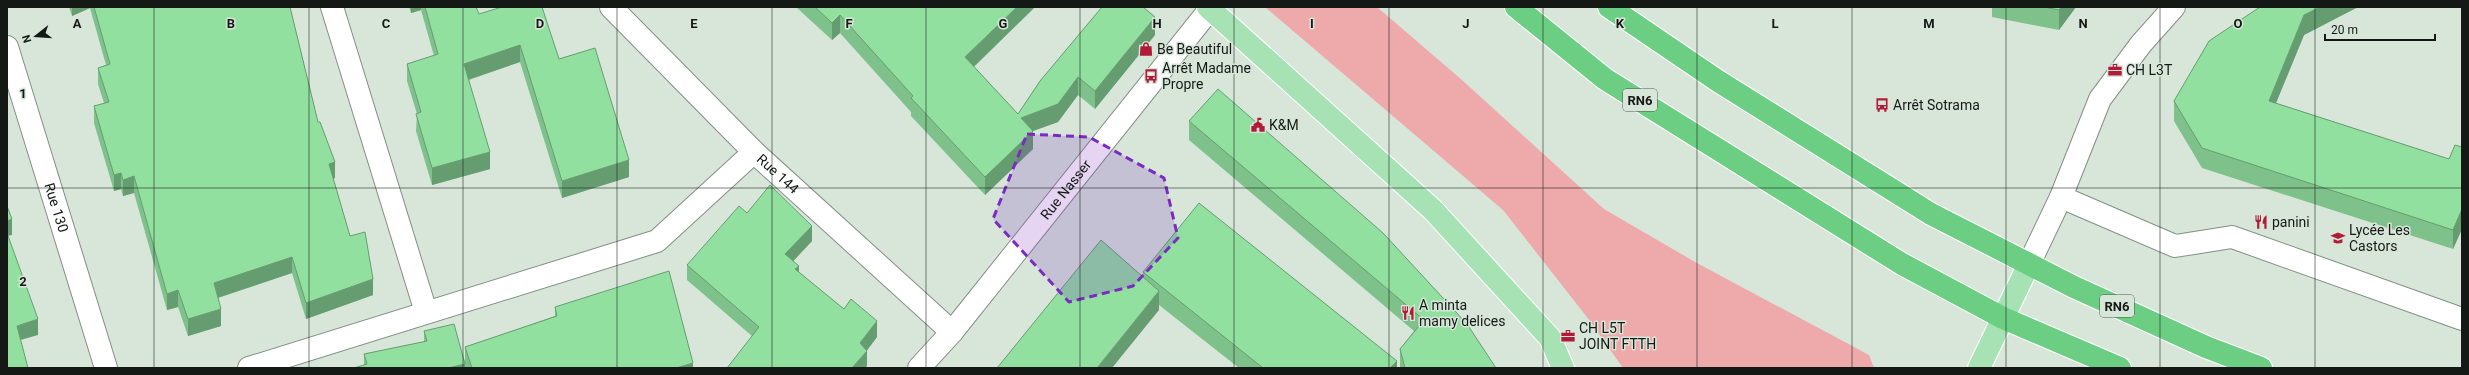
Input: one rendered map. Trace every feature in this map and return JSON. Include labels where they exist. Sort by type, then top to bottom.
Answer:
[{"type":"highway","name":"RN6","points":[[1516,7],[1606,79],[1902,264],[2003,318],[2120,368]]},
{"type":"highway","name":"RN6","points":[[1609,7],[1718,81],[1931,214],[2029,264],[2206,347],[2261,368]]},
{"type":"main road","points":[[1209,8],[1433,210],[1550,338],[1563,368]]},
{"type":"main road","points":[[1979,368],[2029,264]]},
{"type":"street","points":[[332,7],[426,312]]},
{"type":"street","name":"Rue 144","points":[[611,7],[754,152],[952,332]]},
{"type":"street","points":[[2029,264],[2061,197],[2100,99],[2141,44],[2174,7]]},
{"type":"street","name":"Rue Nasser","points":[[919,368],[952,332],[1209,8]]},
{"type":"street","name":"Rue 130","points":[[7,47],[106,368]]},
{"type":"street","points":[[249,368],[657,241],[754,152]]},
{"type":"street","points":[[2061,197],[2175,246],[2232,238],[2462,319]]},
{"type":"highlighted area","points":[[1027,134],[1089,137],[1164,178],[1178,238],[1133,286],[1069,302],[993,219]]},
{"type":"shaded area","points":[[1265,7],[1377,7],[1462,80],[1604,209],[1695,262],[1869,355],[1874,368],[1623,368],[1590,321],[1503,210]]},
{"type":"building","points":[[94,7],[290,7],[318,122],[320,122],[335,162],[329,164],[350,236],[365,232],[373,279],[306,303],[292,257],[214,283],[221,309],[188,319],[178,290],[167,294],[134,176],[123,180],[121,173],[114,175],[94,106],[109,102],[98,68],[110,64]]},
{"type":"building","points":[[425,7],[476,7],[479,14],[502,7],[542,7],[559,59],[595,48],[629,160],[562,181],[520,45],[464,64],[490,152],[432,168],[416,114],[421,112],[407,64],[438,54]]},
{"type":"building","points":[[815,7],[1017,7],[965,57],[1018,114],[1040,81],[1102,7],[1143,7],[1155,17],[1095,91],[1078,77],[1058,104],[1021,118],[1033,131],[985,177],[911,98],[913,96],[840,15],[832,23]]},
{"type":"building","points":[[2044,7],[2061,7],[2059,10]]},
{"type":"building","points":[[2260,7],[2320,7],[2304,15],[2269,101],[2449,159],[2455,145],[2462,147],[2462,209],[2453,230],[2202,148],[2174,101],[2209,41]]},
{"type":"building","points":[[1218,89],[1383,233],[1467,324],[1496,368],[1405,368],[1400,349],[1424,320],[1189,121]]},
{"type":"building","points":[[770,185],[812,226],[785,254],[799,266],[795,269],[844,309],[851,299],[877,321],[860,343],[867,351],[852,368],[727,368],[759,327],[687,265],[739,206],[747,213]]},
{"type":"building","points":[[1199,203],[1397,361],[1390,368],[1263,368],[1143,272]]},
{"type":"building","points":[[7,206],[12,219],[7,221]]},
{"type":"building","points":[[7,233],[38,319],[17,326],[28,368],[7,368]]},
{"type":"building","points":[[1101,240],[1159,291],[1097,368],[997,368]]},
{"type":"building","points":[[669,271],[693,363],[676,368],[472,368],[465,347],[557,316],[555,307]]},
{"type":"building","points":[[454,324],[465,364],[448,368],[354,368],[367,364],[364,354],[427,341],[424,331]]},
{"type":"place","name":"Be Beautiful","points":[[1146,49]]},
{"type":"place","name":"CH L3T","points":[[2115,70]]},
{"type":"place","name":"Arrêt Madame Propre","points":[[1151,76]]},
{"type":"place","name":"Arrêt Sotrama","points":[[1882,105]]},
{"type":"place","name":"K&M","points":[[1258,125]]},
{"type":"place","name":"panini","points":[[2261,222]]},
{"type":"place","name":"Lycée Les Castors","points":[[2338,238]]},
{"type":"place","name":"A minta mamy delices","points":[[1408,313]]},
{"type":"place","name":"CH L5T JOINT FTTH","points":[[1568,336]]}]
